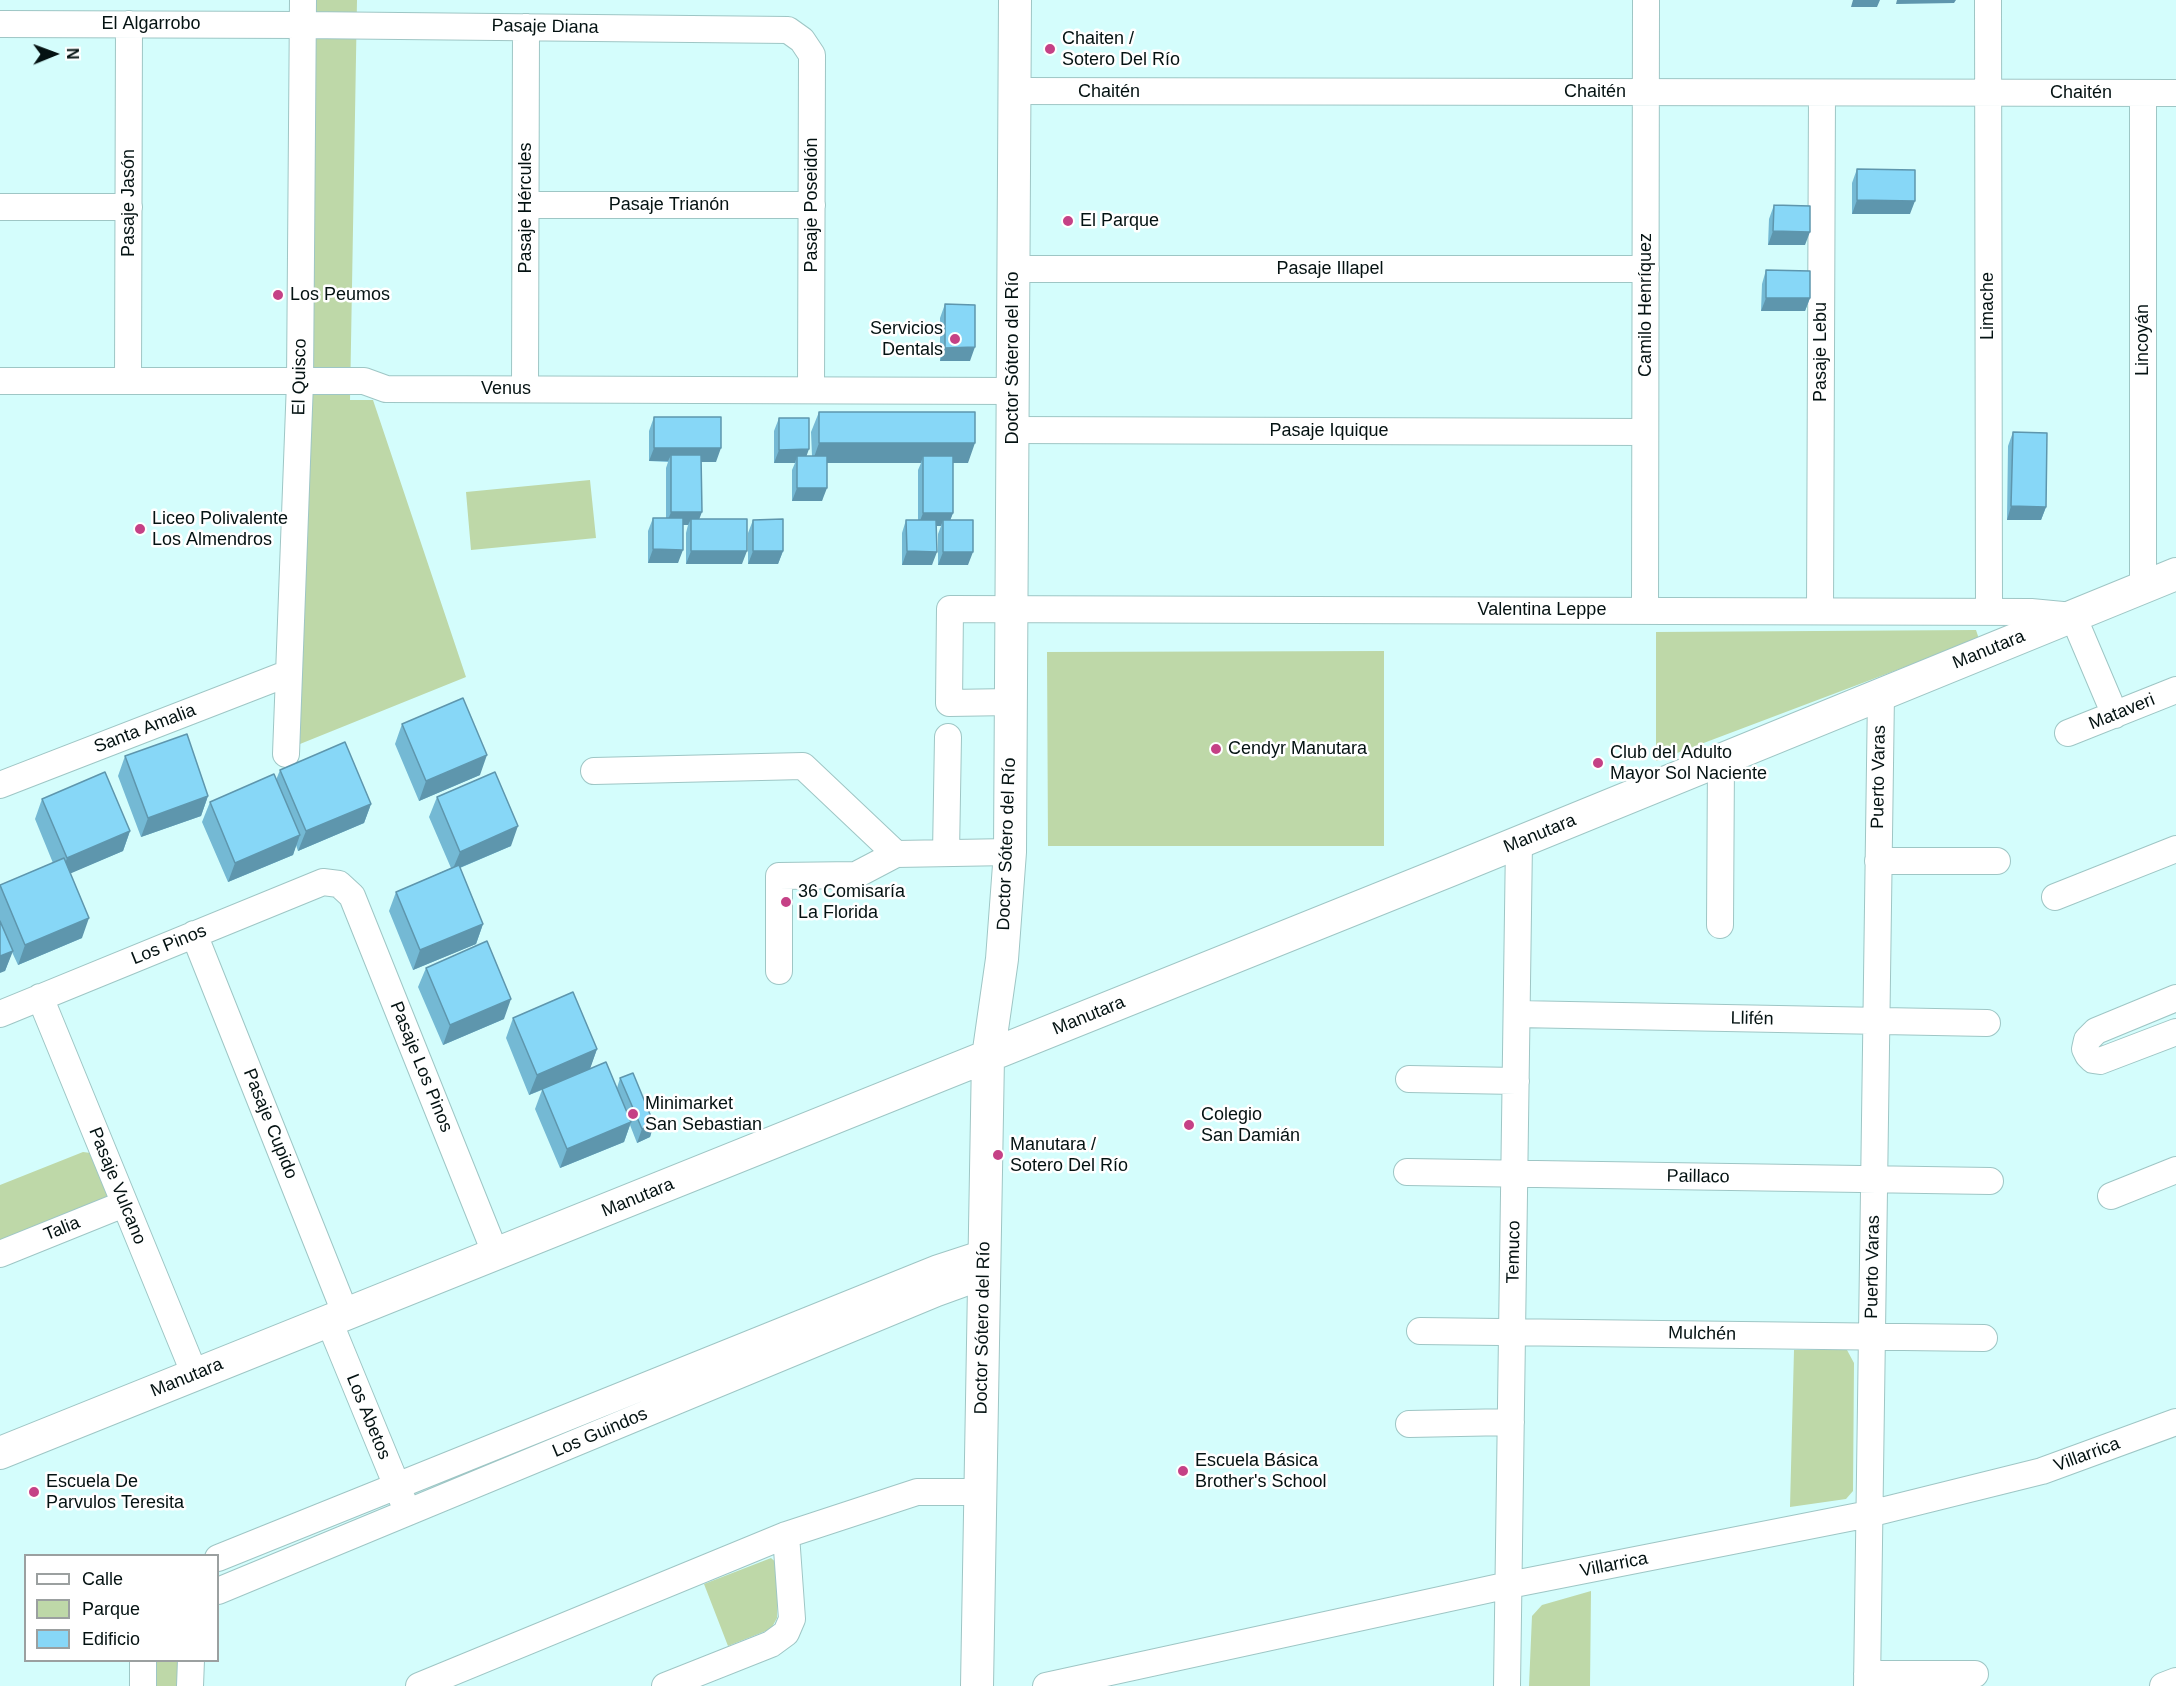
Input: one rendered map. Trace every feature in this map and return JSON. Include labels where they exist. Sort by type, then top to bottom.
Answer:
[{"type":"main road","name":"Doctor Sótero del Río","points":[[976,1686],[988,1057],[1002,959],[1010,852],[1016,0]]},
{"type":"main road","name":"Manutara","points":[[0,1454],[988,1057],[2176,574]]},
{"type":"street","name":"Camilo Henríquez","points":[[1645,610],[1646,0]]},
{"type":"street","name":"Limache","points":[[1988,0],[1989,611]]},
{"type":"street","name":"El Algarrobo","points":[[0,24],[129,24],[303,12]]},
{"type":"street","name":"Pasaje Diana","points":[[303,12],[526,27],[788,30]]},
{"type":"street","name":"El Quisco","points":[[286,754],[300,382],[303,12]]},
{"type":"street","name":"Pasaje Jasón","points":[[128,381],[129,24]]},
{"type":"street","name":"Pasaje Hércules","points":[[525,389],[526,27]]},
{"type":"street","name":"Pasaje Poseidón","points":[[788,30],[802,40],[812,55],[811,390]]},
{"type":"street","name":"Chaitén","points":[[1015,91],[2176,93]]},
{"type":"street","name":"Pasaje Lebu","points":[[1820,611],[1822,93]]},
{"type":"street","name":"Lincoyán","points":[[2143,93],[2143,588]]},
{"type":"street","name":"Pasaje Trianón","points":[[526,205],[812,205]]},
{"type":"street","points":[[0,207],[129,207]]},
{"type":"street","name":"Pasaje Illapel","points":[[1014,269],[1646,269]]},
{"type":"street","name":"Venus","points":[[0,381],[364,381],[386,389],[1013,390]]},
{"type":"street","name":"Pasaje Iquique","points":[[1012,430],[1645,432]]},
{"type":"street","name":"Valentina Leppe","points":[[1011,702],[949,704],[950,609],[1989,611],[2073,616]]},
{"type":"street","points":[[2073,616],[2115,715]]},
{"type":"street","name":"Santa Amalia","points":[[0,784],[289,672]]},
{"type":"street","name":"Mataveri","points":[[2068,734],[2176,690]]},
{"type":"street","name":"Puerto Varas","points":[[1881,694],[1867,1680],[1975,1674]]},
{"type":"street","points":[[946,853],[948,737]]},
{"type":"street","points":[[1720,925],[1721,760]]},
{"type":"street","points":[[594,771],[803,766],[896,854]]},
{"type":"street","name":"Temuco","points":[[1508,1686],[1519,842]]},
{"type":"street","points":[[2055,897],[2176,849]]},
{"type":"street","points":[[778,971],[779,876],[856,875],[896,854],[1010,852]]},
{"type":"street","points":[[1878,861],[1997,861]]},
{"type":"street","name":"Los Pinos","points":[[0,1014],[323,882],[339,884]]},
{"type":"street","name":"Pasaje Los Pinos","points":[[339,884],[352,896],[496,1254]]},
{"type":"street","name":"Pasaje Cupido","points":[[194,934],[338,1318]]},
{"type":"street","name":"Pasaje Vulcano","points":[[40,997],[195,1375]]},
{"type":"street","points":[[2176,998],[2096,1032],[2087,1040],[2085,1049],[2093,1060],[2100,1061],[2176,1032]]},
{"type":"street","name":"Llifén","points":[[1517,1014],[1987,1023]]},
{"type":"street","points":[[1409,1079],[1516,1081]]},
{"type":"street","points":[[2111,1196],[2176,1170]]},
{"type":"street","name":"Paillaco","points":[[1407,1172],[1990,1181]]},
{"type":"street","name":"Talia","points":[[0,1254],[124,1204]]},
{"type":"street","name":"Los Guindos","points":[[219,1558],[938,1268],[984,1265]]},
{"type":"street","name":"Los Guindos","points":[[219,1591],[926,1298],[984,1265]]},
{"type":"street","name":"Los Abetos","points":[[338,1318],[407,1513]]},
{"type":"street","name":"Mulchén","points":[[1420,1331],[1984,1338]]},
{"type":"street","points":[[1409,1424],[1511,1422]]},
{"type":"street","name":"Villarrica","points":[[1046,1686],[1509,1585],[1869,1514],[2042,1471],[2176,1422]]},
{"type":"street","points":[[419,1686],[786,1535],[918,1492],[980,1492]]},
{"type":"street","points":[[665,1686],[771,1644],[786,1633],[792,1619],[786,1535]]},
{"type":"street","points":[[143,1686],[144,1662]]},
{"type":"street","points":[[190,1686],[191,1662]]},
{"type":"street","points":[[2163,1686],[2176,1681]]},
{"type":"green space","points":[[309,0],[357,0],[350,400],[373,400],[466,677],[300,744]]},
{"type":"green space","points":[[590,480],[596,538],[471,550],[466,492]]},
{"type":"green space","points":[[1976,630],[1979,639],[1656,761],[1656,632]]},
{"type":"green space","name":"Cendyr Manutara","points":[[1384,651],[1384,846],[1048,846],[1047,652]]},
{"type":"green space","points":[[83,1152],[91,1153],[110,1199],[0,1249],[0,1185]]},
{"type":"green space","points":[[1794,1350],[1847,1350],[1854,1363],[1853,1491],[1846,1499],[1790,1507]]},
{"type":"green space","points":[[771,1558],[779,1565],[777,1618],[771,1629],[728,1646],[704,1584]]},
{"type":"green space","points":[[1591,1591],[1590,1686],[1529,1686],[1532,1616],[1542,1605]]},
{"type":"green space","points":[[146,1662],[188,1662],[188,1686],[145,1686]]},
{"type":"building","points":[[1857,169],[1915,170],[1915,201],[1857,200]]},
{"type":"building","points":[[1774,205],[1810,206],[1810,232],[1773,231]]},
{"type":"building","points":[[1766,270],[1810,271],[1810,298],[1766,298]]},
{"type":"building","points":[[945,304],[975,305],[975,347],[945,348]]},
{"type":"building","points":[[819,412],[975,412],[975,443],[819,443]]},
{"type":"building","points":[[654,417],[721,417],[721,448],[654,448]]},
{"type":"building","points":[[779,418],[809,418],[809,449],[779,450]]},
{"type":"building","points":[[2013,432],[2047,433],[2046,507],[2011,506]]},
{"type":"building","points":[[671,455],[701,455],[702,512],[671,512]]},
{"type":"building","points":[[797,456],[827,456],[827,488],[797,488]]},
{"type":"building","points":[[923,456],[953,456],[953,513],[923,513]]},
{"type":"building","points":[[653,518],[683,518],[683,550],[653,549]]},
{"type":"building","points":[[691,519],[747,519],[747,551],[691,551]]},
{"type":"building","points":[[783,519],[783,551],[753,551],[753,520]]},
{"type":"building","points":[[906,520],[936,520],[937,552],[907,551]]},
{"type":"building","points":[[943,520],[973,520],[973,552],[943,552]]},
{"type":"building","points":[[463,698],[487,755],[426,781],[402,724]]},
{"type":"building","points":[[187,734],[208,796],[148,818],[125,756]]},
{"type":"building","points":[[345,742],[371,804],[306,831],[280,770]]},
{"type":"building","points":[[105,772],[130,831],[67,858],[42,799]]},
{"type":"building","points":[[495,772],[518,826],[460,852],[437,797]]},
{"type":"building","points":[[274,774],[300,835],[235,863],[210,802]]},
{"type":"building","points":[[64,858],[89,918],[25,945],[0,885]]},
{"type":"building","points":[[459,865],[483,924],[420,950],[396,892]]},
{"type":"building","points":[[0,921],[13,951],[0,956]]},
{"type":"building","points":[[487,941],[511,999],[450,1025],[426,968]]},
{"type":"building","points":[[573,992],[597,1049],[537,1075],[513,1018]]},
{"type":"building","points":[[606,1062],[631,1122],[567,1149],[542,1089]]},
{"type":"building","points":[[633,1073],[654,1124],[642,1129],[620,1078]]},
{"type":"place","name":"Chaiten / Sotero Del Río","points":[[1050,49]]},
{"type":"place","name":"El Parque","points":[[1068,221]]},
{"type":"place","name":"Los Peumos","points":[[278,295]]},
{"type":"place","name":"Servicios Dentals","points":[[955,339]]},
{"type":"place","name":"Liceo Polivalente Los Almendros","points":[[140,529]]},
{"type":"place","name":"Cendyr Manutara","points":[[1216,749]]},
{"type":"place","name":"Club del Adulto Mayor Sol Naciente","points":[[1598,763]]},
{"type":"place","name":"36 Comisaría La Florida","points":[[786,902]]},
{"type":"place","name":"Minimarket San Sebastian","points":[[633,1114]]},
{"type":"place","name":"Colegio San Damián","points":[[1189,1125]]},
{"type":"place","name":"Manutara / Sotero Del Río","points":[[998,1155]]},
{"type":"place","name":"Escuela Básica Brother's School","points":[[1183,1471]]},
{"type":"place","name":"Escuela De Parvulos Teresita","points":[[34,1492]]}]
